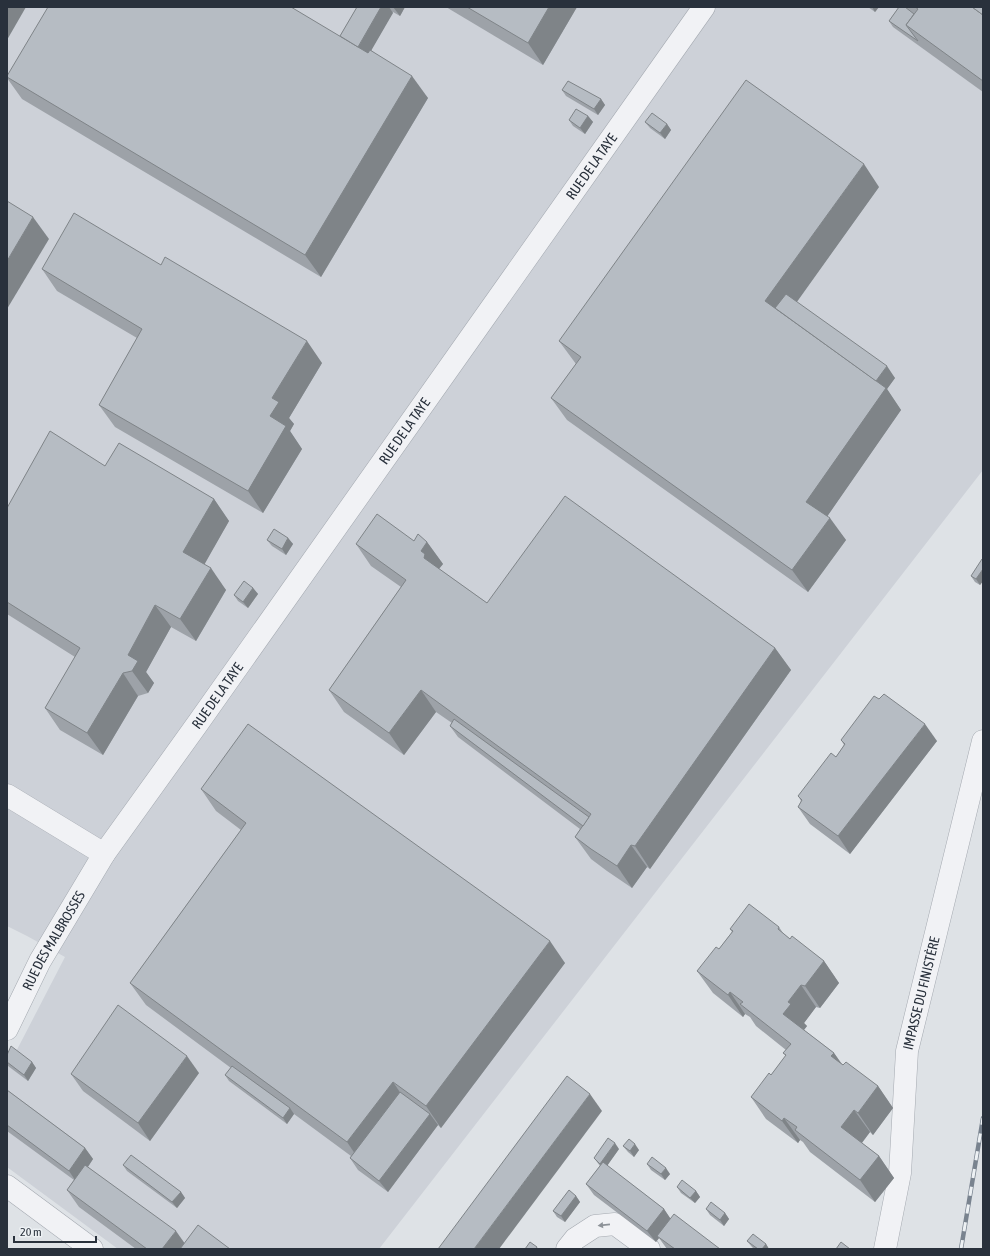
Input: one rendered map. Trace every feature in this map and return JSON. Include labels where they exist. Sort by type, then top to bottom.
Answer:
[{"type":"street","name":"RUE DE LA TAYE","points":[[104,854],[704,7]]},
{"type":"street","name":"IMPASSE DU FINISTÈRE","points":[[885,1249],[900,1173],[907,1051],[983,742]]},
{"type":"street","points":[[7,796],[104,854]]},
{"type":"street","name":"RUE DES MALBROSSES","points":[[7,1029],[40,961],[104,854]]},
{"type":"street","points":[[7,1186],[92,1249]]},
{"type":"street","points":[[567,1249],[575,1239],[595,1226],[616,1224],[649,1249]]},
{"type":"shaded area","points":[[7,7],[983,7],[983,470],[379,1249],[118,1249],[7,1167],[7,1069],[65,957],[7,926]]},
{"type":"building","points":[[48,7],[291,7],[368,53],[370,50],[412,76],[305,255],[7,77]]},
{"type":"building","points":[[357,7],[381,7],[358,47],[340,36]]},
{"type":"building","points":[[467,7],[549,7],[528,43]]},
{"type":"building","points":[[899,7],[905,7],[914,14],[906,25],[918,41],[889,21]]},
{"type":"building","points":[[915,7],[972,7],[983,15],[983,81],[906,25],[918,9]]},
{"type":"building","points":[[972,7],[983,7],[983,15]]},
{"type":"building","points":[[746,80],[864,164],[765,301],[886,388],[806,502],[830,518],[792,570],[551,398],[581,357],[559,341]]},
{"type":"building","points":[[568,81],[601,99],[594,109],[562,90]]},
{"type":"building","points":[[576,109],[588,116],[580,128],[569,120]]},
{"type":"building","points":[[652,113],[667,124],[660,133],[645,122]]},
{"type":"building","points":[[7,201],[33,217],[7,261]]},
{"type":"building","points":[[74,213],[161,265],[165,257],[307,341],[272,398],[279,402],[270,416],[286,426],[248,491],[99,405],[142,329],[42,269]]},
{"type":"building","points":[[786,294],[887,366],[876,381],[775,308]]},
{"type":"building","points":[[50,431],[105,466],[119,443],[214,499],[183,552],[211,568],[180,619],[155,605],[128,655],[138,661],[132,671],[123,673],[87,733],[45,708],[80,648],[7,602],[7,508]]},
{"type":"building","points":[[565,496],[775,648],[635,846],[631,845],[617,866],[575,837],[591,814],[421,690],[389,733],[329,690],[406,580],[356,544],[377,514],[414,541],[418,534],[427,542],[421,551],[425,554],[424,558],[487,603]]},
{"type":"building","points":[[274,529],[288,538],[282,549],[267,540]]},
{"type":"building","points":[[982,559],[983,569],[976,579],[971,576]]},
{"type":"building","points":[[244,581],[253,588],[243,602],[234,595]]},
{"type":"building","points":[[884,694],[925,724],[838,836],[798,807],[802,800],[798,796],[831,753],[836,757],[845,744],[841,740],[874,696],[879,699]]},
{"type":"building","points":[[454,719],[589,817],[583,826],[450,726]]},
{"type":"building","points":[[248,724],[550,941],[426,1106],[393,1082],[347,1142],[130,983],[246,823],[201,789]]},
{"type":"building","points":[[749,904],[779,927],[778,929],[790,939],[792,936],[824,961],[805,986],[801,985],[788,1002],[791,1004],[783,1014],[834,1053],[831,1056],[843,1065],[846,1062],[878,1086],[858,1113],[854,1110],[841,1127],[879,1156],[860,1180],[795,1130],[797,1127],[784,1118],[782,1121],[751,1097],[769,1073],[771,1075],[786,1055],[783,1053],[791,1044],[740,1004],[743,1002],[730,992],[728,995],[697,971],[716,947],[719,949],[733,931],[730,929]]},
{"type":"building","points":[[118,1005],[187,1056],[138,1123],[71,1074]]},
{"type":"building","points":[[11,1046],[32,1062],[24,1075],[7,1062],[7,1055]]},
{"type":"building","points":[[232,1066],[290,1108],[283,1118],[225,1075]]},
{"type":"building","points":[[567,1076],[590,1094],[474,1249],[438,1249]]},
{"type":"building","points":[[7,1090],[85,1148],[69,1171],[7,1125]]},
{"type":"building","points":[[400,1092],[430,1114],[379,1181],[350,1158]]},
{"type":"building","points":[[608,1138],[615,1143],[600,1164],[594,1158]]},
{"type":"building","points":[[629,1139],[635,1144],[630,1151],[623,1146]]},
{"type":"building","points":[[131,1155],[181,1192],[172,1202],[123,1165]]},
{"type":"building","points":[[652,1157],[666,1168],[661,1174],[647,1164]]},
{"type":"building","points":[[603,1162],[664,1209],[647,1231],[586,1184]]},
{"type":"building","points":[[85,1165],[176,1231],[162,1249],[147,1249],[67,1190]]},
{"type":"building","points":[[682,1180],[696,1191],[690,1198],[677,1187]]},
{"type":"building","points":[[569,1190],[576,1196],[561,1216],[553,1211]]},
{"type":"building","points":[[711,1202],[725,1213],[720,1220],[706,1209]]},
{"type":"building","points":[[674,1214],[720,1249],[675,1249],[657,1236]]},
{"type":"building","points":[[198,1225],[230,1249],[180,1249]]},
{"type":"building","points":[[753,1234],[766,1244],[762,1249],[758,1249],[747,1241]]},
{"type":"building","points":[[530,1242],[537,1247],[536,1249],[525,1249]]},
{"type":"building","points":[[841,1242],[850,1249],[836,1249]]},
{"type":"railway","points":[[961,1249],[983,1118]]}]
